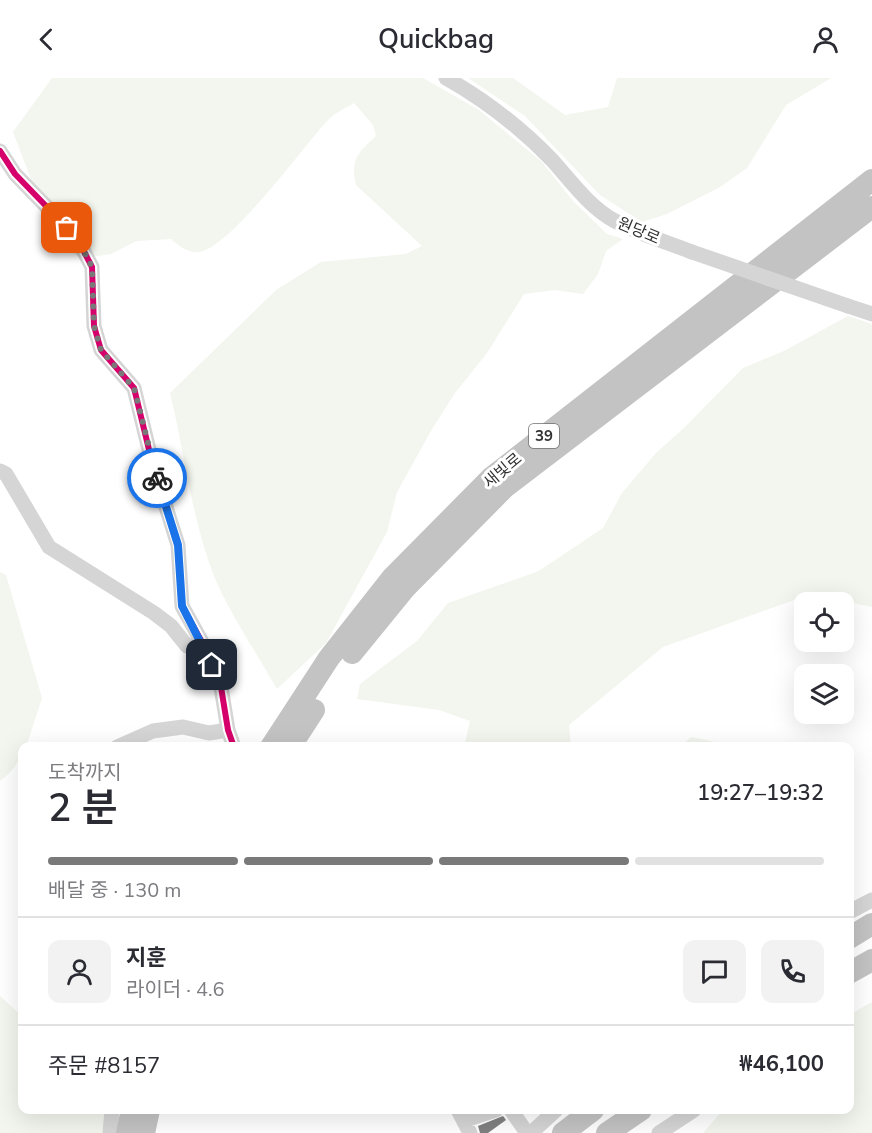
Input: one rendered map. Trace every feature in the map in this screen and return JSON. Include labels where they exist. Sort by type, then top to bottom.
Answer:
[{"type":"highway","name":"새빛로","points":[[274,742],[329,658],[392,578],[491,478],[872,180]]},
{"type":"highway","name":"새빛로","points":[[293,742],[344,664],[405,588],[505,487],[872,207]]},
{"type":"highway","points":[[854,935],[872,924]]},
{"type":"highway","points":[[854,970],[872,960]]},
{"type":"highway","points":[[128,1133],[131,1114]]},
{"type":"highway","points":[[144,1133],[148,1114]]},
{"type":"highway","points":[[563,1133],[588,1114]]},
{"type":"highway","points":[[607,1133],[635,1114]]},
{"type":"street","name":"원당로","points":[[446,78],[474,94],[512,123],[551,159],[585,197],[614,221],[692,252],[872,314]]},
{"type":"street","points":[[0,151],[15,174],[77,238],[92,267],[94,326],[101,350],[134,388],[153,466],[178,545],[182,606],[203,644],[221,687],[232,742]]},
{"type":"street","points":[[0,471],[6,474],[48,547],[154,613],[171,626],[187,646],[203,644]]},
{"type":"street","points":[[128,742],[153,731],[183,727],[209,733],[228,730]]},
{"type":"street","points":[[854,909],[872,900]]},
{"type":"street","points":[[110,1133],[112,1114]]},
{"type":"street","points":[[465,1121],[485,1114]]},
{"type":"street","points":[[514,1114],[529,1133],[551,1114]]},
{"type":"street","points":[[659,1133],[688,1114]]},
{"type":"shaded area","points":[[52,78],[423,78],[479,110],[542,162],[573,201],[607,234],[623,239],[606,251],[598,274],[583,294],[555,290],[524,294],[487,353],[455,393],[432,429],[397,492],[387,532],[326,643],[277,689],[220,590],[206,554],[170,393],[276,290],[321,262],[406,254],[422,246],[356,185],[354,169],[357,157],[376,136],[373,125],[354,103],[327,121],[247,215],[213,246],[195,252],[171,239],[136,241],[111,254],[84,258],[57,247],[13,132]]},
{"type":"shaded area","points":[[468,78],[513,78],[565,115],[608,107],[617,78],[831,78],[786,105],[747,168],[720,187],[667,214],[642,222],[600,195],[525,116]]},
{"type":"shaded area","points":[[848,316],[872,324],[872,607],[854,603],[854,592],[794,592],[794,600],[663,647],[569,725],[571,742],[465,742],[470,721],[439,710],[357,699],[360,684],[417,641],[448,603],[539,571],[603,528],[622,493],[656,453],[743,368],[784,351]]},
{"type":"shaded area","points":[[0,572],[6,575],[42,698],[28,742],[18,742],[18,761],[0,781]]},
{"type":"shaded area","points":[[691,737],[715,742],[685,742]]},
{"type":"shaded area","points":[[0,996],[18,1012],[18,1114],[134,1114],[139,1133],[0,1133]]},
{"type":"shaded area","points":[[872,1002],[872,1133],[703,1133],[720,1114],[854,1114],[854,1012]]},
{"type":"building","points":[[503,1116],[506,1120],[488,1133],[480,1133],[478,1126]]},
{"type":"cycle path","points":[[0,151],[15,174],[77,238],[92,267],[94,326],[101,350],[134,388],[153,466],[178,545],[182,606],[203,644],[221,687],[232,742]]},
{"type":"way so far","points":[[67,228],[77,238],[92,267],[94,326],[101,350],[115,369],[134,388],[157,478]]},
{"type":"route","points":[[157,478],[178,545],[182,606],[212,665]]}]
